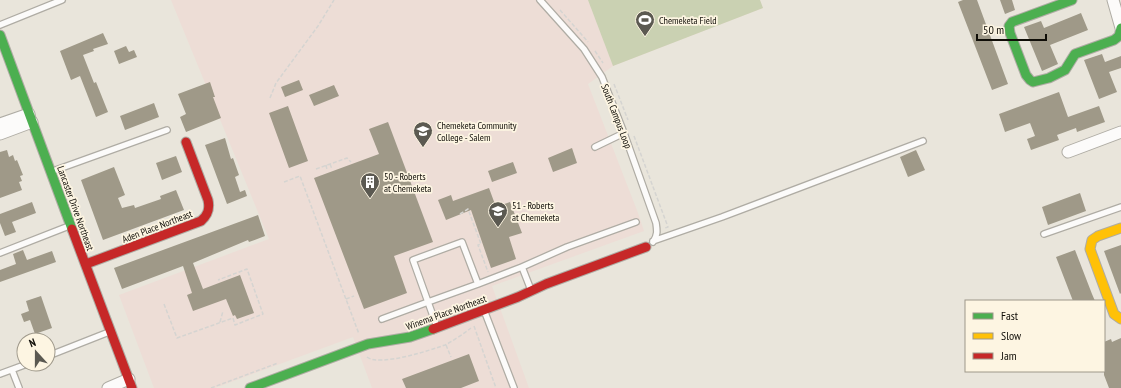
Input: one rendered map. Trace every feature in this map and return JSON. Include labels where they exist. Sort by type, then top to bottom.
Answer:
[{"type":"street","points":[[1072,0],[1012,22],[1009,26],[1010,33],[1026,75],[1034,82],[1039,82],[1060,74],[1066,70],[1075,54],[1114,40],[1119,36],[1121,28],[1113,0]]},
{"type":"street","name":"Lancaster Drive Northeast","points":[[0,35],[130,384]]},
{"type":"street","points":[[0,124],[31,118]]},
{"type":"street","points":[[0,134],[31,118]]},
{"type":"street","points":[[1068,152],[1121,132]]},
{"type":"street","name":"Aden Place Northeast","points":[[86,264],[201,221],[206,216],[210,206],[208,196],[186,142]]},
{"type":"street","points":[[1121,228],[1098,236],[1092,240],[1090,249],[1114,314],[1121,319]]},
{"type":"street","name":"Winema Place Northeast","points":[[250,388],[358,347],[378,342],[405,339],[518,297],[531,290],[650,244]]},
{"type":"street","points":[[108,388],[130,384]]},
{"type":"lane","points":[[0,25],[62,0]]},
{"type":"lane","name":"South Campus Loop","points":[[540,0],[584,49],[602,77],[624,133],[658,231]]},
{"type":"lane","points":[[51,172],[167,130]]},
{"type":"lane","points":[[595,147],[624,133]]},
{"type":"lane","points":[[650,244],[924,141]]},
{"type":"lane","points":[[1044,234],[1121,207]]},
{"type":"lane","points":[[382,319],[478,284],[567,247],[636,222]]},
{"type":"lane","points":[[0,253],[71,226]]},
{"type":"lane","points":[[650,244],[656,237],[658,231]]},
{"type":"lane","points":[[437,327],[413,260],[462,242],[478,284]]},
{"type":"lane","points":[[522,267],[531,290]]},
{"type":"lane","points":[[484,310],[514,388]]},
{"type":"lane","points":[[56,353],[111,332]]},
{"type":"lane","points":[[0,374],[16,368]]},
{"type":"lane","points":[[12,370],[19,388]]},
{"type":"path","points":[[270,98],[276,83],[318,26],[334,0]]},
{"type":"path","points":[[556,6],[590,44]]},
{"type":"path","points":[[593,48],[606,68]]},
{"type":"path","points":[[611,79],[630,126]]},
{"type":"path","points":[[633,133],[668,227],[658,231]]},
{"type":"path","points":[[316,169],[347,158],[350,162]]},
{"type":"path","points":[[330,164],[332,169]]},
{"type":"path","points":[[326,166],[327,170]]},
{"type":"path","points":[[284,182],[300,176],[360,337]]},
{"type":"path","points":[[460,214],[468,209],[481,244],[478,245],[491,279]]},
{"type":"path","points":[[164,304],[177,338],[233,318],[235,325],[263,314],[247,269],[218,280]]},
{"type":"path","points":[[346,299],[354,296]]},
{"type":"path","points":[[220,322],[224,311]]},
{"type":"path","points":[[474,326],[496,387],[491,388]]},
{"type":"path","points":[[446,345],[451,357]]},
{"type":"path","points":[[211,388],[280,362]]},
{"type":"shaded area","name":"Chemeketa Community College - Salem","points":[[171,0],[760,0],[763,8],[613,66],[588,84],[644,231],[492,286],[529,388],[372,388],[353,337],[215,388],[154,388],[119,295],[269,239]]},
{"type":"green space","name":"Chemeketa Field","points":[[588,0],[760,0],[763,8],[613,66]]},
{"type":"building","points":[[963,0],[977,0],[1008,84],[992,90],[958,2]]},
{"type":"building","points":[[1000,0],[1012,0],[1015,10],[1005,14]]},
{"type":"building","points":[[1081,13],[1088,30],[1050,45],[1058,64],[1042,71],[1024,27],[1041,21],[1044,28]]},
{"type":"building","points":[[103,33],[108,44],[93,49],[94,51],[83,55],[108,112],[96,117],[80,76],[71,80],[60,51]]},
{"type":"building","points":[[126,46],[129,52],[134,50],[137,57],[119,64],[114,51]]},
{"type":"building","points":[[1102,54],[1105,62],[1121,56],[1121,68],[1109,72],[1117,92],[1099,99],[1084,60]]},
{"type":"building","points":[[299,80],[303,90],[285,97],[281,87]]},
{"type":"building","points":[[210,82],[215,97],[213,97],[221,118],[186,132],[180,117],[186,114],[178,94]]},
{"type":"building","points":[[334,85],[339,96],[314,106],[309,95]]},
{"type":"building","points":[[1059,92],[1068,117],[1099,106],[1105,122],[1077,132],[1076,128],[1057,135],[1059,140],[1031,150],[1027,139],[1035,136],[1030,123],[1005,132],[999,114]]},
{"type":"building","points":[[154,103],[159,117],[125,130],[120,116]]},
{"type":"building","points":[[288,106],[308,161],[289,168],[269,113]]},
{"type":"building","name":"50 - Roberts at Chemeketa","points":[[388,122],[433,242],[394,256],[407,293],[364,309],[314,178],[379,154],[369,129]]},
{"type":"building","points":[[225,138],[231,159],[233,158],[239,175],[235,177],[240,192],[245,190],[247,196],[227,204],[205,145]]},
{"type":"building","points":[[572,148],[577,163],[553,172],[548,158]]},
{"type":"building","points":[[7,150],[9,157],[13,155],[15,161],[17,160],[23,175],[20,176],[22,181],[19,182],[22,190],[0,198],[0,152]]},
{"type":"building","points":[[916,150],[925,170],[908,177],[900,157]]},
{"type":"building","points":[[176,156],[182,172],[162,180],[156,163]]},
{"type":"building","points":[[513,162],[517,173],[492,182],[488,171]]},
{"type":"building","points":[[114,167],[125,195],[118,198],[122,208],[134,205],[135,208],[161,199],[160,196],[176,190],[184,210],[103,240],[81,180]]},
{"type":"building","name":"51 - Roberts at Chemeketa","points":[[489,188],[496,207],[510,202],[522,233],[509,237],[516,259],[491,268],[471,210],[446,220],[438,200],[451,195],[453,201]]},
{"type":"building","points":[[1080,193],[1086,211],[1048,225],[1042,207]]},
{"type":"building","points":[[32,202],[36,213],[12,222],[16,232],[5,236],[0,223],[0,214]]},
{"type":"building","points":[[258,215],[265,236],[249,242],[248,240],[193,263],[203,289],[240,275],[254,313],[237,319],[235,315],[233,316],[226,299],[193,311],[187,295],[192,293],[183,266],[122,289],[114,268]]},
{"type":"building","points":[[1121,245],[1121,293],[1120,294],[1104,251]]},
{"type":"building","points":[[23,250],[27,260],[52,251],[56,262],[0,282],[0,270],[16,264],[13,254]]},
{"type":"building","points":[[1075,250],[1095,300],[1073,300],[1056,257]]},
{"type":"building","points":[[41,296],[52,328],[41,332],[34,332],[30,320],[24,322],[21,314],[29,311],[26,301]]},
{"type":"building","points":[[1121,338],[1121,388],[1109,388],[1104,375],[1105,342],[1111,339],[1112,342]]},
{"type":"building","points":[[469,354],[479,381],[461,388],[406,388],[402,379]]},
{"type":"traffic: fast","points":[[1072,0],[1012,22],[1009,26],[1010,33],[1026,75],[1033,82],[1049,78],[1065,70],[1075,54],[1114,40],[1119,36],[1121,28]]},
{"type":"traffic: fast","points":[[0,35],[72,229]]},
{"type":"traffic: fast","points":[[250,388],[368,344],[410,337],[433,329]]},
{"type":"traffic: slow","points":[[1121,228],[1098,236],[1092,240],[1090,249],[1114,314],[1121,319]]},
{"type":"traffic: jam","points":[[86,264],[201,221],[208,212],[208,200],[186,142]]},
{"type":"traffic: jam","points":[[72,229],[132,388]]},
{"type":"traffic: jam","points":[[433,329],[518,297],[546,284],[646,247]]},
{"type":"place","name":"Chemeketa Field","points":[[645,37]]},
{"type":"place","name":"Chemeketa Community College - Salem","points":[[423,148]]},
{"type":"place","name":"50 - Roberts at Chemeketa","points":[[370,199]]},
{"type":"place","name":"51 - Roberts at Chemeketa","points":[[498,228]]}]
